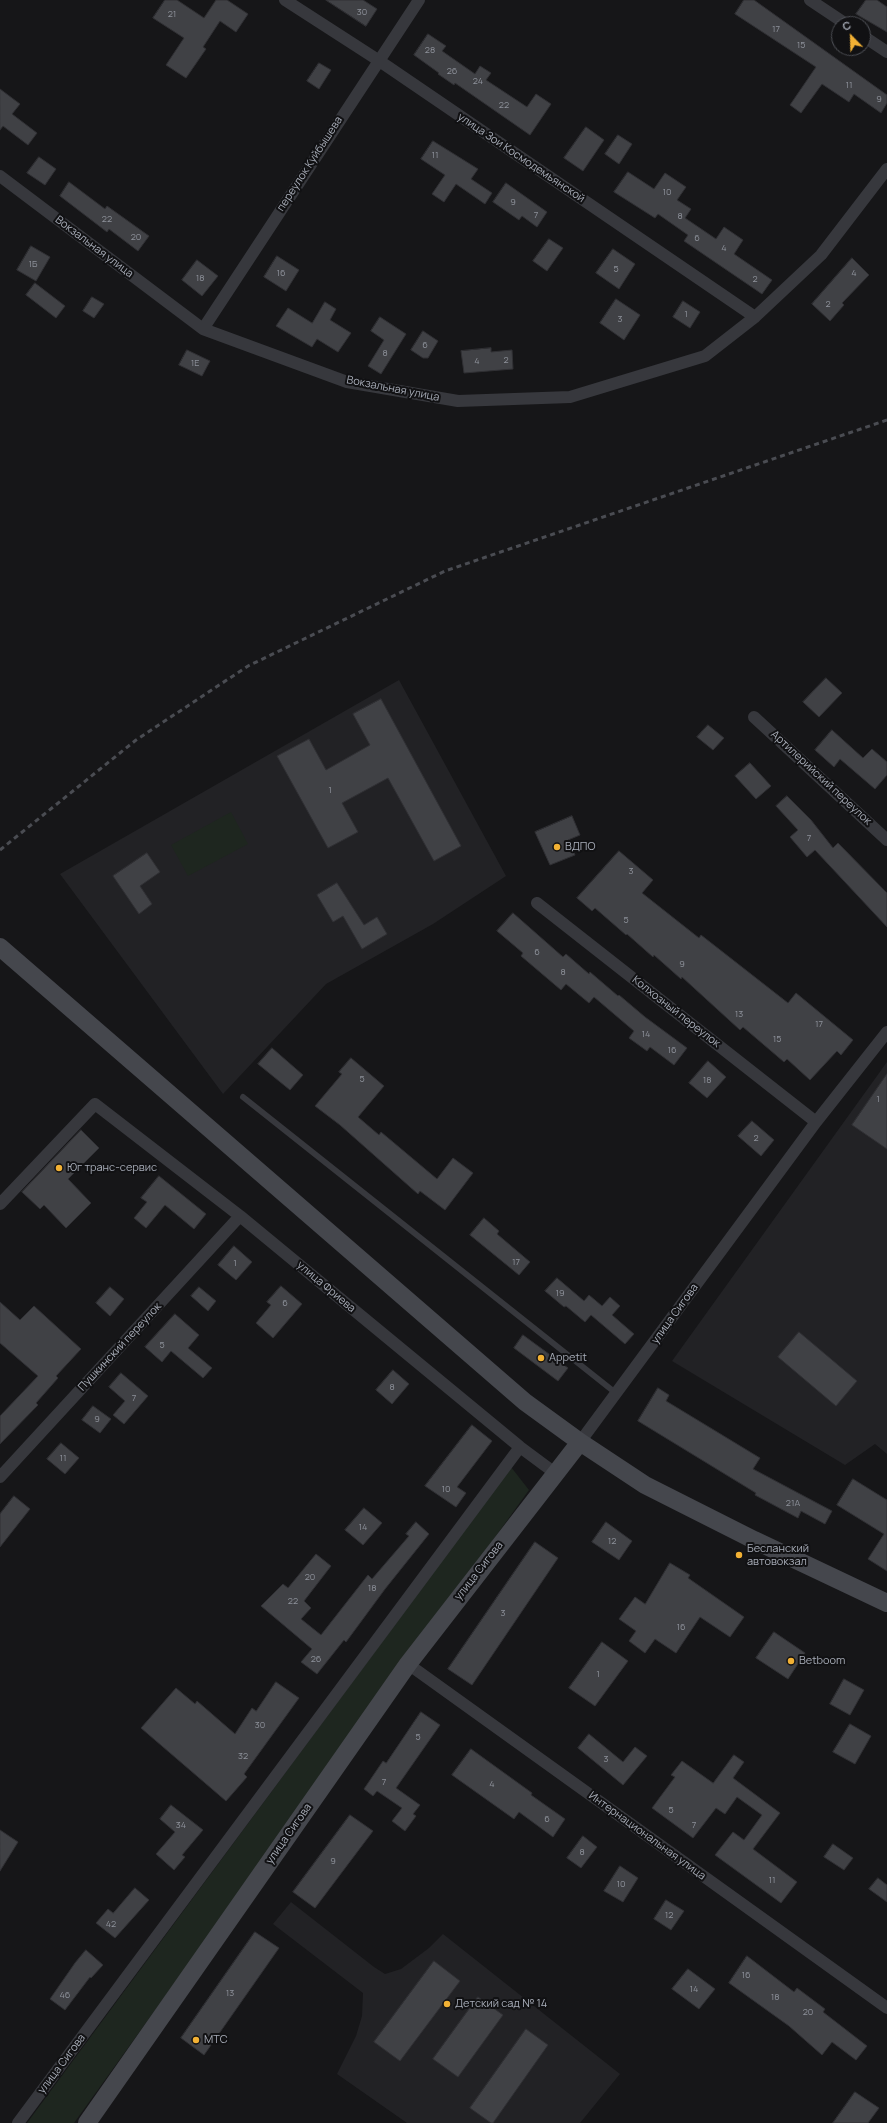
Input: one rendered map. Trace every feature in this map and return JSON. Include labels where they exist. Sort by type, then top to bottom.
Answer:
[{"type":"main road","points":[[0,947],[525,1402],[580,1442],[645,1485],[754,1540],[887,1603]]},
{"type":"main road","name":"улица Сигова","points":[[87,2123],[408,1664],[580,1442]]},
{"type":"street","name":"улица Зои Космодемьянской","points":[[285,0],[378,60],[754,317]]},
{"type":"street","name":"переулок Куйбышева","points":[[203,329],[378,60],[419,0]]},
{"type":"street","points":[[810,0],[834,16]]},
{"type":"street","points":[[871,41],[887,52]]},
{"type":"street","name":"Вокзальная улица","points":[[0,176],[203,329],[347,382],[458,401],[570,397],[705,356],[754,317],[821,255],[887,169]]},
{"type":"street","name":"Артилерийский переулок","points":[[754,717],[887,840]]},
{"type":"street","name":"Колхозный переулок","points":[[537,903],[816,1122]]},
{"type":"street","name":"улица Сигова","points":[[580,1442],[816,1122],[887,1032]]},
{"type":"street","name":"улица Фриева","points":[[0,1204],[95,1104],[240,1216],[520,1447],[555,1473]]},
{"type":"street","name":"Пушкинский переулок","points":[[0,1477],[240,1216]]},
{"type":"street","name":"улица Сигова","points":[[18,2123],[520,1447]]},
{"type":"street","name":"Интернациональная улица","points":[[408,1664],[887,2008]]},
{"type":"lane","points":[[242,1097],[616,1394]]},
{"type":"shaded area","points":[[399,680],[506,876],[433,924],[326,984],[223,1094],[60,874]]},
{"type":"shaded area","points":[[231,812],[248,844],[188,876],[171,845]]},
{"type":"shaded area","points":[[887,1062],[887,1454],[875,1444],[845,1465],[672,1361]]},
{"type":"shaded area","points":[[511,1467],[529,1490],[74,2123],[27,2123]]},
{"type":"shaded area","name":"Детский сад № 14","points":[[291,1902],[385,1974],[401,1969],[429,1948],[443,1934],[620,2074],[580,2123],[407,2123],[337,2074],[356,2036],[362,2016],[363,1993],[273,1924]]},
{"type":"building","points":[[165,0],[177,0],[204,18],[216,0],[227,0],[248,14],[236,32],[220,21],[203,47],[206,49],[186,78],[166,65],[184,38],[153,18]]},
{"type":"building","points":[[326,0],[363,0],[377,9],[366,26]]},
{"type":"building","points":[[744,0],[754,0],[887,95],[887,103],[881,113],[854,94],[849,102],[822,84],[801,113],[790,105],[816,67],[735,14]]},
{"type":"building","points":[[866,0],[877,0],[887,7],[887,32],[871,23],[871,16],[859,16],[856,14]]},
{"type":"building","points":[[428,34],[446,46],[442,51],[475,74],[480,66],[491,73],[486,80],[527,107],[536,94],[551,104],[530,135],[455,83],[454,85],[438,74],[439,73],[414,55]]},
{"type":"building","points":[[319,63],[331,70],[319,89],[307,81]]},
{"type":"building","points":[[0,89],[20,104],[12,114],[37,133],[28,145],[3,126],[0,130]]},
{"type":"building","points":[[586,127],[604,140],[583,171],[564,158]]},
{"type":"building","points":[[618,135],[632,144],[619,164],[605,154]]},
{"type":"building","points":[[433,141],[478,169],[471,179],[492,193],[485,204],[456,184],[444,202],[432,194],[445,175],[421,159]]},
{"type":"building","points":[[39,157],[56,169],[45,185],[27,173]]},
{"type":"building","points":[[628,172],[654,189],[665,173],[686,187],[677,200],[691,209],[685,218],[716,239],[724,227],[743,240],[734,254],[772,280],[762,294],[684,241],[688,235],[658,214],[655,218],[614,192]]},
{"type":"building","points":[[69,182],[105,209],[107,206],[149,236],[138,251],[109,229],[107,232],[60,196]]},
{"type":"building","points":[[506,183],[547,212],[537,227],[522,216],[519,220],[493,202]]},
{"type":"building","points":[[549,239],[563,248],[547,271],[533,261]]},
{"type":"building","points":[[31,246],[50,257],[36,281],[17,270]]},
{"type":"building","points":[[613,249],[635,264],[619,289],[596,273]]},
{"type":"building","points":[[277,256],[299,270],[286,291],[264,277]]},
{"type":"building","points":[[852,258],[869,275],[842,303],[844,305],[830,321],[812,304]]},
{"type":"building","points":[[197,260],[218,276],[202,296],[182,280]]},
{"type":"building","points":[[35,283],[65,306],[56,318],[26,295]]},
{"type":"building","points":[[92,297],[104,304],[94,318],[83,311]]},
{"type":"building","points":[[616,299],[640,315],[624,340],[600,323]]},
{"type":"building","points":[[683,301],[700,312],[690,328],[673,317]]},
{"type":"building","points":[[325,302],[336,309],[330,320],[351,333],[338,352],[317,339],[312,347],[276,326],[288,308],[312,323]]},
{"type":"building","points":[[380,317],[406,334],[381,374],[368,366],[384,340],[371,331]]},
{"type":"building","points":[[423,331],[438,341],[428,358],[423,358],[411,350]]},
{"type":"building","points":[[491,348],[491,352],[512,350],[513,369],[464,373],[461,351]]},
{"type":"building","points":[[187,350],[210,361],[202,376],[179,365]]},
{"type":"building","points":[[826,678],[842,693],[819,717],[803,702]]},
{"type":"building","points":[[381,699],[461,846],[434,861],[388,778],[342,803],[358,832],[328,848],[277,756],[309,739],[326,770],[370,745],[353,714]]},
{"type":"building","points":[[708,725],[724,738],[713,750],[697,737]]},
{"type":"building","points":[[832,730],[863,758],[872,749],[887,762],[887,775],[875,789],[840,759],[834,767],[815,750]]},
{"type":"building","points":[[750,763],[771,786],[756,799],[735,776]]},
{"type":"building","points":[[787,796],[811,820],[833,848],[838,843],[887,893],[887,927],[815,850],[807,857],[790,837],[798,830],[776,806]]},
{"type":"building","name":"ВДПО","points":[[572,816],[580,835],[568,840],[575,855],[550,865],[535,832]]},
{"type":"building","points":[[619,851],[653,880],[642,893],[699,938],[701,935],[788,1003],[796,993],[853,1040],[841,1055],[837,1051],[810,1080],[787,1059],[784,1062],[743,1027],[740,1030],[682,977],[681,979],[654,955],[653,957],[595,908],[592,911],[577,898]]},
{"type":"building","points":[[147,853],[160,872],[140,886],[152,904],[139,914],[113,876]]},
{"type":"building","points":[[337,883],[364,925],[377,917],[387,934],[362,949],[343,916],[333,922],[317,895]]},
{"type":"building","points":[[513,913],[563,957],[566,954],[589,974],[590,972],[618,996],[619,995],[645,1017],[687,1048],[674,1065],[650,1047],[647,1051],[629,1038],[634,1031],[594,997],[589,1003],[566,984],[561,990],[521,956],[523,953],[497,931]]},
{"type":"building","points":[[272,1048],[303,1075],[290,1090],[258,1064]]},
{"type":"building","points":[[351,1058],[384,1086],[358,1117],[379,1135],[381,1132],[437,1179],[453,1158],[473,1173],[445,1210],[420,1191],[418,1194],[340,1125],[315,1106],[342,1074],[339,1072]]},
{"type":"building","points":[[708,1061],[726,1077],[707,1098],[689,1083]]},
{"type":"building","points":[[887,1074],[887,1149],[852,1125]]},
{"type":"building","points":[[752,1121],[774,1140],[761,1156],[738,1136]]},
{"type":"building","name":"Юг транс-сервис","points":[[81,1130],[99,1148],[68,1179],[91,1203],[66,1228],[44,1205],[40,1209],[22,1192]]},
{"type":"building","points":[[159,1176],[206,1214],[194,1229],[165,1205],[146,1228],[134,1218],[147,1202],[141,1198]]},
{"type":"building","points":[[484,1218],[499,1231],[497,1234],[530,1262],[519,1275],[470,1235]]},
{"type":"building","points":[[234,1246],[252,1262],[236,1280],[218,1265]]},
{"type":"building","points":[[557,1278],[584,1301],[589,1295],[602,1306],[610,1297],[620,1306],[612,1315],[634,1334],[625,1344],[591,1315],[585,1322],[566,1306],[564,1307],[545,1291]]},
{"type":"building","points":[[281,1286],[302,1304],[273,1338],[256,1323],[271,1305],[267,1302]]},
{"type":"building","points":[[110,1287],[124,1299],[110,1316],[96,1303]]},
{"type":"building","points":[[199,1287],[216,1301],[208,1311],[191,1296]]},
{"type":"building","points":[[0,1302],[20,1320],[34,1306],[81,1349],[56,1376],[58,1378],[36,1403],[38,1405],[0,1444],[0,1416],[38,1376],[0,1343]]},
{"type":"building","points":[[175,1314],[199,1335],[188,1348],[212,1368],[203,1378],[171,1351],[162,1362],[145,1347]]},
{"type":"building","points":[[799,1332],[857,1381],[836,1406],[778,1357]]},
{"type":"building","name":"Appetit","points":[[523,1335],[568,1368],[558,1381],[514,1348]]},
{"type":"building","points":[[393,1370],[409,1384],[392,1404],[376,1390]]},
{"type":"building","points":[[121,1373],[148,1396],[124,1424],[113,1415],[125,1401],[109,1387]]},
{"type":"building","points":[[658,1388],[669,1395],[666,1401],[760,1458],[753,1469],[832,1511],[825,1524],[801,1511],[798,1518],[755,1495],[756,1493],[638,1421]]},
{"type":"building","points":[[93,1406],[111,1419],[100,1433],[82,1420]]},
{"type":"building","points":[[472,1425],[492,1441],[457,1487],[466,1493],[456,1507],[425,1486]]},
{"type":"building","points":[[61,1443],[79,1458],[65,1474],[47,1459]]},
{"type":"building","points":[[853,1479],[887,1500],[887,1571],[868,1559],[884,1534],[837,1505]]},
{"type":"building","points":[[14,1496],[30,1509],[0,1547],[0,1514]]},
{"type":"building","points":[[364,1508],[382,1523],[363,1545],[345,1530]]},
{"type":"building","points":[[416,1522],[429,1534],[385,1589],[346,1642],[344,1640],[317,1674],[301,1662],[312,1649],[261,1606],[283,1584],[288,1588],[316,1554],[331,1566],[304,1601],[311,1608],[301,1619],[321,1635],[368,1575],[372,1579],[409,1536],[406,1534]]},
{"type":"building","points":[[606,1522],[632,1541],[619,1560],[592,1542]]},
{"type":"building","points":[[535,1542],[558,1558],[472,1685],[448,1669]]},
{"type":"building","points":[[670,1563],[690,1575],[688,1578],[744,1617],[730,1637],[700,1617],[676,1653],[655,1639],[645,1653],[629,1641],[636,1631],[619,1619],[635,1597],[645,1604]]},
{"type":"building","points":[[774,1632],[805,1653],[788,1679],[756,1658]]},
{"type":"building","points":[[602,1642],[628,1661],[595,1706],[569,1688]]},
{"type":"building","points":[[844,1679],[864,1690],[850,1715],[830,1704]]},
{"type":"building","points":[[276,1682],[299,1698],[244,1774],[247,1777],[226,1801],[141,1728],[176,1688],[195,1704],[197,1701],[235,1734],[252,1708],[256,1711]]},
{"type":"building","points":[[421,1712],[440,1725],[396,1788],[420,1805],[413,1814],[416,1816],[405,1831],[392,1821],[402,1808],[377,1791],[373,1796],[364,1789],[383,1761],[386,1763]]},
{"type":"building","points":[[850,1724],[871,1736],[855,1764],[833,1752]]},
{"type":"building","points":[[589,1734],[623,1762],[635,1747],[647,1756],[623,1785],[578,1748]]},
{"type":"building","points":[[471,1749],[565,1819],[553,1837],[519,1812],[514,1819],[452,1775]]},
{"type":"building","points":[[734,1755],[744,1762],[733,1778],[780,1813],[753,1849],[797,1882],[781,1903],[715,1855],[733,1832],[744,1840],[762,1815],[737,1797],[725,1814],[716,1808],[693,1838],[652,1808],[675,1777],[671,1775],[682,1761],[713,1783]]},
{"type":"building","points":[[171,1805],[203,1830],[182,1855],[185,1857],[174,1870],[156,1854],[175,1832],[160,1819]]},
{"type":"building","points":[[350,1815],[373,1831],[315,1908],[293,1892]]},
{"type":"building","points":[[0,1830],[18,1842],[0,1871]]},
{"type":"building","points":[[583,1836],[597,1847],[581,1868],[567,1858]]},
{"type":"building","points":[[833,1844],[853,1858],[844,1870],[824,1857]]},
{"type":"building","points":[[620,1866],[638,1878],[623,1902],[604,1891]]},
{"type":"building","points":[[878,1878],[887,1885],[887,1902],[869,1889]]},
{"type":"building","points":[[135,1888],[149,1900],[115,1938],[96,1923],[108,1909],[113,1913]]},
{"type":"building","points":[[666,1900],[684,1911],[671,1930],[654,1919]]},
{"type":"building","points":[[255,1932],[279,1948],[204,2055],[181,2038]]},
{"type":"building","points":[[86,1950],[103,1965],[91,1978],[90,1977],[65,2010],[50,1999]]},
{"type":"building","points":[[747,1956],[794,1992],[797,1988],[825,2009],[823,2012],[867,2046],[856,2060],[832,2042],[822,2055],[789,2026],[729,1983]]},
{"type":"building","points":[[434,1961],[460,1981],[400,2061],[374,2042]]},
{"type":"building","points":[[688,1969],[715,1989],[699,2009],[672,1989]]},
{"type":"building","points":[[478,1997],[503,2015],[458,2077],[433,2059]]},
{"type":"building","points":[[526,2029],[548,2045],[493,2123],[491,2123],[470,2108]]},
{"type":"building","points":[[855,2092],[879,2108],[868,2123],[833,2123]]},
{"type":"railway","points":[[0,850],[136,740],[248,666],[445,571],[887,420]]},
{"type":"place","name":"ВДПО","points":[[557,847]]},
{"type":"place","name":"Юг транс-сервис","points":[[59,1168]]},
{"type":"place","name":"Appetit","points":[[541,1358]]},
{"type":"place","name":"Бесланский автовокзал","points":[[739,1555]]},
{"type":"place","name":"Betboom","points":[[791,1661]]},
{"type":"place","name":"Детский сад № 14","points":[[447,2004]]},
{"type":"place","name":"МТС","points":[[196,2040]]}]
